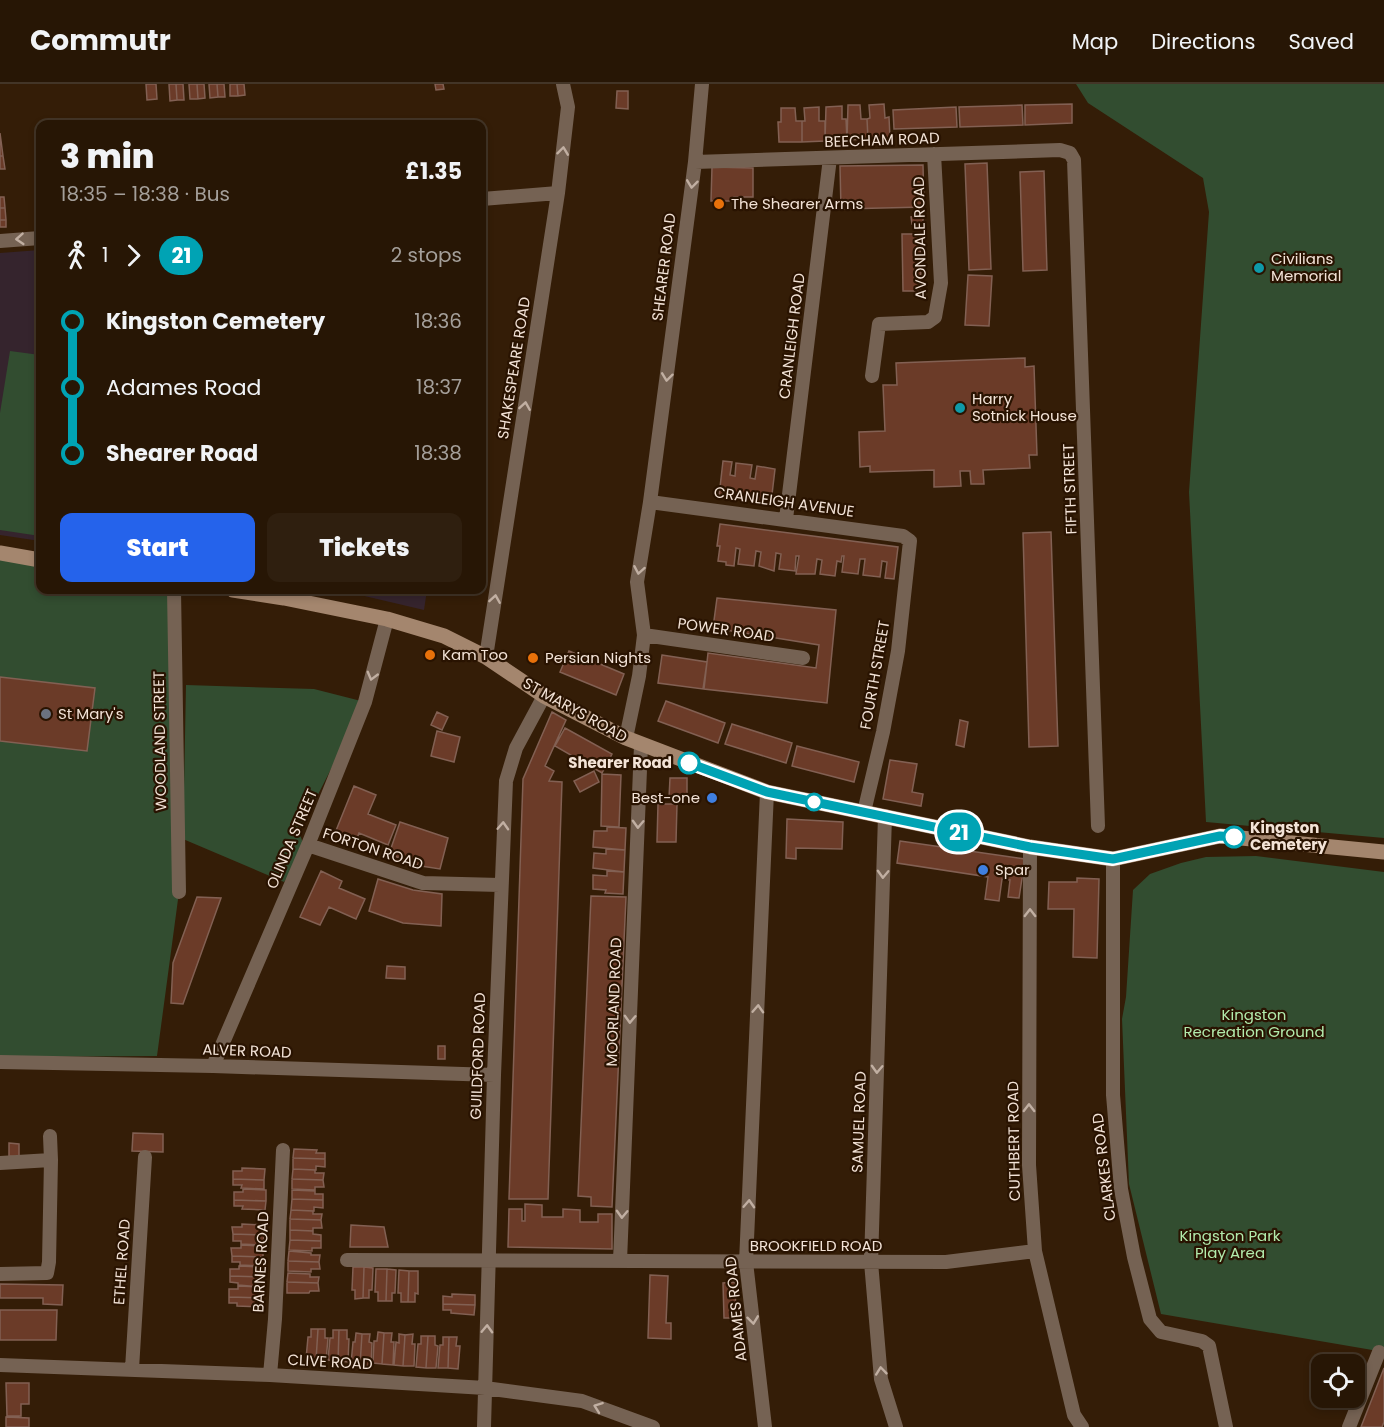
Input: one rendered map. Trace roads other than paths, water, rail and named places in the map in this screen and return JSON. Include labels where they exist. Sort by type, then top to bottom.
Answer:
[{"type":"street","name":"SHAKESPEARE ROAD","points":[[486,657],[558,193],[568,107],[563,84]]},
{"type":"street","name":"SHEARER ROAD","points":[[626,738],[639,676],[644,635],[637,582],[650,502],[695,162],[702,84]]},
{"type":"street","name":"BEECHAM ROAD","points":[[695,162],[1060,150],[1070,153]]},
{"type":"street","name":"FIFTH STREET","points":[[1070,153],[1074,160],[1098,826]]},
{"type":"street","name":"AVONDALE ROAD","points":[[872,376],[879,324],[928,322],[935,317],[938,309],[941,284],[934,154]]},
{"type":"street","name":"CRANLEIGH ROAD","points":[[786,519],[830,158]]},
{"type":"street","points":[[486,199],[558,193]]},
{"type":"street","points":[[0,241],[36,238]]},
{"type":"street","name":"CRANLEIGH AVENUE","points":[[650,502],[903,536],[910,541]]},
{"type":"street","name":"FOURTH STREET","points":[[864,812],[883,732],[898,651],[910,541]]},
{"type":"street","points":[[0,553],[36,559]]},
{"type":"street","name":"WOODLAND STREET","points":[[174,594],[179,892]]},
{"type":"street","name":"ST MARYS ROAD","points":[[254,594],[387,619],[444,636],[486,657],[544,696],[626,738],[767,792],[1030,847],[1113,859],[1220,836],[1384,852]]},
{"type":"street","name":"OLINDA STREET","points":[[213,1066],[308,846],[365,702],[387,619]]},
{"type":"street","name":"POWER ROAD","points":[[644,635],[803,658]]},
{"type":"street","name":"GUILDFORD ROAD","points":[[484,1427],[500,885],[506,781],[516,748],[544,696]]},
{"type":"street","name":"MOORLAND ROAD","points":[[620,1261],[641,745]]},
{"type":"street","name":"ADAMES ROAD","points":[[765,1427],[746,1262],[767,792]]},
{"type":"street","name":"SAMUEL ROAD","points":[[885,816],[871,1262],[881,1379],[896,1427]]},
{"type":"street","name":"FORTON ROAD","points":[[308,846],[423,883],[500,885]]},
{"type":"street","name":"CUTHBERT ROAD","points":[[1030,847],[1029,1165],[1035,1251],[1074,1415],[1082,1427]]},
{"type":"street","name":"CLARKES ROAD","points":[[1113,859],[1113,1095],[1121,1189],[1127,1223],[1150,1319],[1161,1332],[1202,1341],[1209,1346],[1226,1427]]},
{"type":"street","name":"ALVER ROAD","points":[[0,1062],[494,1075]]},
{"type":"street","points":[[0,1274],[47,1273],[50,1136]]},
{"type":"street","name":"BARNES ROAD","points":[[270,1375],[276,1315],[283,1150]]},
{"type":"street","name":"ETHEL ROAD","points":[[132,1369],[145,1157]]},
{"type":"street","points":[[0,1163],[51,1160]]},
{"type":"street","name":"BROOKFIELD ROAD","points":[[347,1260],[946,1262],[1035,1251]]},
{"type":"street","points":[[1349,1427],[1379,1352]]},
{"type":"street","name":"CLIVE ROAD","points":[[0,1365],[270,1375],[485,1388],[582,1401],[653,1427]]},
{"type":"place","name":"The Shearer Arms","points":[[719,204]]},
{"type":"place","name":"Civilians Memorial","points":[[1259,268]]},
{"type":"place","name":"Harry Sotnick House","points":[[960,408]]},
{"type":"place","name":"Kam Too","points":[[430,655]]},
{"type":"place","name":"Persian Nights","points":[[533,658]]},
{"type":"place","name":"St Mary's","points":[[46,714]]},
{"type":"place","name":"Shearer Road","points":[[689,763]]},
{"type":"place","name":"Best-one","points":[[712,798]]},
{"type":"place","name":"Kingston Cemetery","points":[[1234,837]]},
{"type":"place","name":"Spar","points":[[983,870]]},
{"type":"park label","name":"Kingston Recreation Ground","points":[[1254,1024]]},
{"type":"park label","name":"Kingston Park Play Area","points":[[1230,1244]]}]
